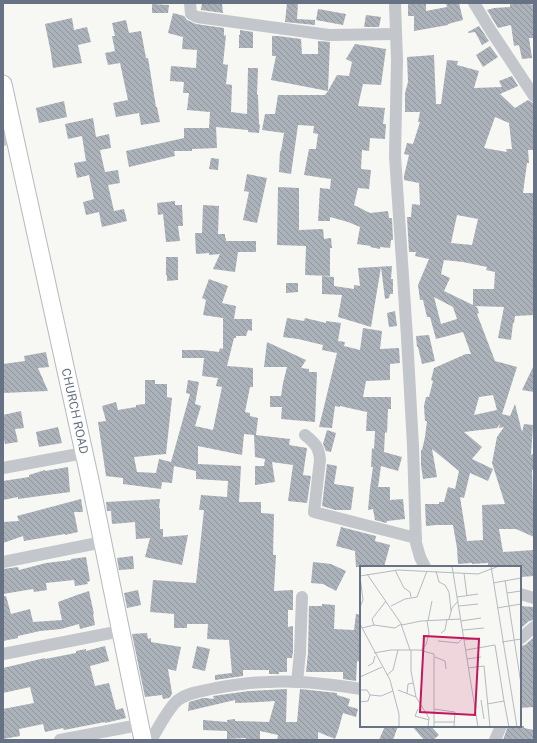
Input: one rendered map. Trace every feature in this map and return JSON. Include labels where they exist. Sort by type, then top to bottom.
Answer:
[{"type":"street","points":[[190,3],[192,14],[196,17],[329,35],[396,34]]},
{"type":"street","points":[[395,3],[397,68],[395,156],[413,446],[416,538],[420,557],[424,566]]},
{"type":"street","points":[[474,3],[534,96]]},
{"type":"street","name":"CHURCH ROAD","points":[[3,84],[9,139],[84,453],[141,732]]},
{"type":"street","points":[[305,435],[315,444],[319,452],[320,460],[314,512],[416,538]]},
{"type":"street","points":[[3,468],[84,453]]},
{"type":"street","points":[[3,562],[103,542]]},
{"type":"street","points":[[521,594],[534,598]]},
{"type":"street","points":[[297,682],[300,653],[302,597]]},
{"type":"street","points":[[521,639],[534,627]]},
{"type":"street","points":[[3,654],[120,631]]},
{"type":"street","points":[[151,740],[177,701],[187,695],[201,691],[235,684],[267,682],[297,682],[337,685],[360,689]]},
{"type":"street","points":[[495,740],[501,727]]},
{"type":"street","points":[[60,740],[141,732]]},
{"type":"building","points":[[202,3],[222,3],[223,13],[201,10]]},
{"type":"building","points":[[287,3],[298,3],[297,19],[315,20],[315,25],[285,22]]},
{"type":"building","points":[[426,3],[426,11],[447,7],[446,3],[459,3],[463,20],[448,25],[414,31],[414,16],[408,16],[408,4]]},
{"type":"building","points":[[510,3],[526,3],[534,5],[534,38],[529,38],[532,58],[522,59],[519,45],[514,46],[511,25],[498,28],[487,10],[510,7]]},
{"type":"building","points":[[152,4],[169,5],[168,13],[152,13]]},
{"type":"building","points":[[318,9],[346,14],[343,25],[316,20]]},
{"type":"building","points":[[173,13],[184,16],[187,20],[196,24],[224,28],[224,36],[226,35],[223,64],[228,65],[226,84],[232,85],[231,112],[247,114],[248,68],[258,68],[257,95],[260,125],[259,133],[248,132],[248,130],[216,127],[217,148],[192,149],[192,151],[174,151],[175,156],[129,167],[126,151],[184,138],[184,128],[209,128],[210,112],[187,110],[189,93],[183,93],[184,82],[170,81],[171,66],[196,68],[197,50],[182,49],[183,37],[168,33]]},
{"type":"building","points":[[366,15],[381,17],[379,27],[364,27]]},
{"type":"building","points":[[72,18],[74,30],[87,27],[91,42],[78,45],[82,63],[53,68],[45,24]]},
{"type":"building","points":[[126,20],[129,33],[141,31],[146,58],[148,58],[160,122],[141,125],[139,113],[116,117],[113,103],[128,100],[120,63],[108,65],[105,53],[115,51],[112,36],[115,36],[112,23]]},
{"type":"building","points":[[479,26],[489,41],[482,45],[475,32],[468,33]]},
{"type":"building","points":[[240,30],[253,32],[253,48],[239,48]]},
{"type":"building","points":[[272,36],[301,39],[302,54],[318,54],[318,41],[330,42],[328,91],[271,80],[276,56],[272,56]]},
{"type":"building","points":[[355,44],[386,49],[381,85],[363,84],[358,106],[385,108],[383,124],[386,124],[385,139],[370,138],[369,151],[362,150],[361,169],[371,170],[369,189],[358,188],[354,205],[370,213],[388,211],[389,218],[392,218],[393,240],[391,240],[390,248],[380,247],[380,249],[357,244],[360,227],[348,222],[330,217],[330,221],[318,221],[320,188],[330,189],[331,179],[304,175],[309,149],[316,149],[318,134],[313,133],[314,126],[298,125],[291,174],[279,172],[280,151],[284,133],[262,130],[265,114],[275,114],[278,95],[325,95],[337,75],[349,76],[352,62],[346,59]]},
{"type":"building","points":[[490,46],[498,57],[483,67],[476,55]]},
{"type":"building","points":[[434,55],[436,104],[441,104],[447,60],[458,61],[457,65],[479,71],[474,88],[502,87],[499,81],[512,76],[518,86],[500,94],[515,108],[528,100],[534,105],[534,150],[528,150],[529,163],[527,163],[523,193],[534,193],[534,315],[515,316],[511,340],[498,338],[504,307],[474,306],[477,307],[479,313],[477,314],[495,361],[517,367],[502,414],[510,416],[515,404],[522,432],[524,424],[533,425],[531,455],[533,454],[534,466],[534,470],[532,470],[534,537],[516,529],[499,529],[503,552],[534,550],[534,576],[521,577],[521,566],[488,566],[488,563],[458,564],[453,525],[426,526],[425,504],[439,504],[439,502],[444,502],[448,487],[455,489],[459,471],[432,449],[437,477],[423,479],[421,450],[425,437],[427,421],[425,421],[424,406],[426,397],[429,397],[433,381],[431,380],[434,368],[466,354],[471,354],[463,332],[436,339],[430,317],[427,317],[423,300],[420,300],[418,285],[429,259],[415,256],[416,252],[409,252],[407,217],[411,217],[412,204],[420,205],[419,183],[404,180],[409,155],[404,154],[407,143],[413,144],[420,122],[418,122],[420,112],[405,112],[405,93],[408,82],[407,57]],"holes":[[[495,117],[509,123],[512,149],[506,149],[507,152],[484,148]],[[457,215],[478,219],[472,245],[451,243]],[[444,260],[487,267],[486,270],[495,272],[494,289],[473,289],[473,305],[444,291],[450,278],[441,274]],[[434,297],[453,307],[457,319],[441,324]],[[493,395],[497,410],[474,415],[479,397]],[[500,424],[499,428],[504,427],[497,437],[492,463],[505,504],[482,505],[483,540],[467,541],[460,497],[464,498],[470,473],[488,481],[493,469],[472,459],[482,447],[464,432],[497,428]]]},
{"type":"building","points":[[64,101],[67,117],[39,123],[36,108]]},
{"type":"building","points":[[93,118],[96,137],[109,134],[111,148],[100,150],[105,172],[118,170],[120,183],[108,185],[114,211],[124,209],[127,221],[102,227],[99,212],[86,215],[83,202],[94,199],[89,175],[77,178],[74,163],[86,161],[82,136],[68,139],[65,124]]},
{"type":"building","points":[[211,158],[219,159],[218,170],[209,169]]},
{"type":"building","points":[[247,174],[267,178],[257,223],[243,220],[249,192],[244,191]]},
{"type":"building","points":[[278,187],[299,188],[299,230],[323,229],[324,239],[331,238],[332,248],[330,248],[330,276],[305,275],[306,246],[277,245]]},
{"type":"building","points":[[175,201],[175,205],[182,205],[183,226],[178,226],[180,241],[166,242],[163,214],[158,215],[157,203]]},
{"type":"building","points":[[203,205],[219,206],[218,234],[225,234],[226,241],[256,241],[256,252],[238,252],[235,272],[213,269],[220,254],[196,254],[195,233],[202,233]]},
{"type":"building","points":[[166,257],[178,257],[178,280],[167,281]]},
{"type":"building","points":[[392,266],[391,279],[393,279],[393,294],[390,294],[389,298],[385,299],[381,267],[371,327],[338,317],[342,295],[322,294],[322,276],[334,277],[334,286],[354,289],[354,285],[360,286],[358,268]]},
{"type":"building","points":[[209,279],[228,286],[222,303],[236,306],[234,319],[252,319],[252,331],[248,330],[246,336],[236,336],[236,338],[234,338],[227,366],[253,368],[253,387],[250,387],[245,412],[250,413],[250,416],[258,418],[256,435],[290,439],[289,445],[307,448],[303,475],[311,476],[307,503],[288,501],[293,465],[272,462],[275,482],[255,485],[255,466],[264,466],[265,459],[255,457],[254,435],[244,434],[242,455],[198,446],[198,464],[241,466],[239,502],[261,502],[261,513],[274,514],[273,555],[276,555],[274,591],[293,590],[293,610],[288,610],[288,627],[293,626],[292,658],[287,658],[287,672],[279,672],[279,674],[269,674],[269,670],[243,670],[243,676],[215,680],[215,675],[232,673],[229,640],[207,639],[208,624],[187,624],[187,628],[174,628],[174,614],[150,612],[153,580],[196,583],[204,510],[199,510],[201,495],[227,497],[228,481],[196,479],[196,471],[174,466],[172,483],[162,482],[161,489],[123,484],[123,478],[106,476],[98,422],[106,421],[102,406],[116,402],[118,410],[145,404],[145,380],[155,380],[155,384],[167,384],[167,397],[172,398],[166,454],[134,457],[137,472],[156,473],[159,459],[171,462],[190,394],[186,393],[188,380],[199,382],[195,404],[201,406],[195,426],[213,430],[222,387],[216,386],[218,378],[202,376],[204,358],[182,358],[182,350],[219,352],[220,348],[223,349],[223,318],[203,315],[206,300],[202,298]]},
{"type":"building","points":[[286,283],[298,283],[298,292],[286,293]]},
{"type":"building","points":[[395,311],[397,326],[389,327],[387,313]]},
{"type":"building","points":[[287,318],[304,321],[305,318],[326,323],[326,321],[341,323],[338,341],[345,342],[344,346],[360,350],[363,328],[382,331],[380,349],[399,348],[400,363],[390,364],[390,380],[366,381],[363,397],[391,397],[391,409],[388,409],[387,433],[385,432],[384,452],[402,457],[398,471],[381,466],[378,487],[390,487],[390,500],[403,499],[405,519],[387,521],[386,523],[375,520],[373,509],[368,510],[373,467],[371,467],[372,448],[374,449],[375,431],[366,431],[367,412],[335,406],[332,428],[319,427],[337,353],[322,350],[323,345],[283,337]]},
{"type":"building","points":[[429,335],[435,361],[422,364],[417,347],[416,336]]},
{"type":"building","points":[[267,342],[306,360],[301,368],[309,369],[309,372],[317,372],[315,422],[281,419],[282,407],[270,407],[270,396],[281,396],[287,367],[264,367]]},
{"type":"building","points":[[46,352],[49,367],[38,368],[48,391],[3,393],[3,364],[25,361],[24,356]]},
{"type":"building","points":[[534,365],[534,392],[522,390]]},
{"type":"building","points":[[21,411],[24,428],[15,429],[18,442],[5,444],[3,435],[3,415]]},
{"type":"building","points":[[58,427],[62,443],[39,447],[36,432]]},
{"type":"building","points":[[327,430],[336,433],[331,452],[326,451],[323,444]]},
{"type":"building","points":[[327,464],[337,466],[334,484],[354,487],[351,510],[335,510],[322,506]]},
{"type":"building","points":[[68,467],[70,492],[18,499],[18,497],[3,500],[3,481],[29,477],[29,475],[45,470]]},
{"type":"building","points":[[81,499],[83,512],[74,512],[78,532],[24,541],[23,536],[3,543],[3,522],[19,521],[17,516]]},
{"type":"building","points":[[160,499],[160,529],[163,529],[163,537],[188,535],[182,565],[145,557],[150,538],[136,539],[135,522],[112,524],[111,511],[107,511],[106,502]]},
{"type":"building","points":[[341,527],[376,536],[375,541],[390,545],[384,566],[360,567],[356,567],[355,551],[336,546]]},
{"type":"building","points":[[133,556],[134,569],[119,570],[117,558]]},
{"type":"building","points":[[86,557],[90,581],[87,582],[88,584],[75,586],[74,580],[46,583],[47,590],[34,592],[33,589],[3,594],[3,569],[18,567],[19,570],[46,563]]},
{"type":"building","points":[[313,562],[331,564],[346,571],[336,591],[323,584],[311,583]]},
{"type":"building","points":[[138,590],[141,605],[127,608],[124,593]]},
{"type":"building","points":[[89,591],[95,625],[80,629],[79,624],[61,629],[40,631],[3,641],[3,596],[6,596],[11,614],[30,609],[33,622],[62,620],[58,602]]},
{"type":"building","points":[[322,604],[335,605],[334,629],[354,630],[356,614],[360,615],[360,662],[357,661],[356,681],[343,679],[343,672],[306,672],[309,606],[322,606]]},
{"type":"building","points":[[521,606],[534,607],[534,620],[529,621],[521,628]]},
{"type":"building","points":[[147,633],[148,639],[151,638],[151,642],[181,647],[176,671],[168,669],[172,693],[169,698],[163,699],[162,695],[145,697],[132,634]]},
{"type":"building","points":[[534,637],[534,707],[521,708],[521,646],[525,645]]},
{"type":"building","points":[[105,646],[109,661],[90,666],[95,686],[109,683],[116,710],[123,708],[126,718],[105,723],[64,730],[63,728],[45,732],[43,724],[19,729],[20,736],[3,739],[3,709],[34,703],[30,687],[3,693],[3,668],[45,658],[76,653],[76,651],[86,649],[86,651]]},
{"type":"building","points":[[197,646],[210,649],[205,671],[192,668]]},
{"type":"building","points":[[287,689],[286,722],[297,722],[300,689],[337,693],[337,695],[350,699],[348,706],[358,709],[356,717],[343,713],[335,739],[318,732],[318,740],[277,740],[278,735],[260,731],[260,740],[246,738],[227,739],[227,731],[203,730],[203,720],[227,722],[227,720],[235,719],[235,721],[269,722],[275,701],[235,703],[235,700],[188,711],[189,702],[203,698],[214,699],[213,696],[249,691]]},
{"type":"building","points":[[524,726],[524,728],[534,730],[534,740],[503,740],[508,727]]},
{"type":"building","points":[[385,727],[398,727],[393,740],[379,740]]},
{"type":"building","points":[[413,727],[432,727],[439,735],[433,740],[424,740]]}]
